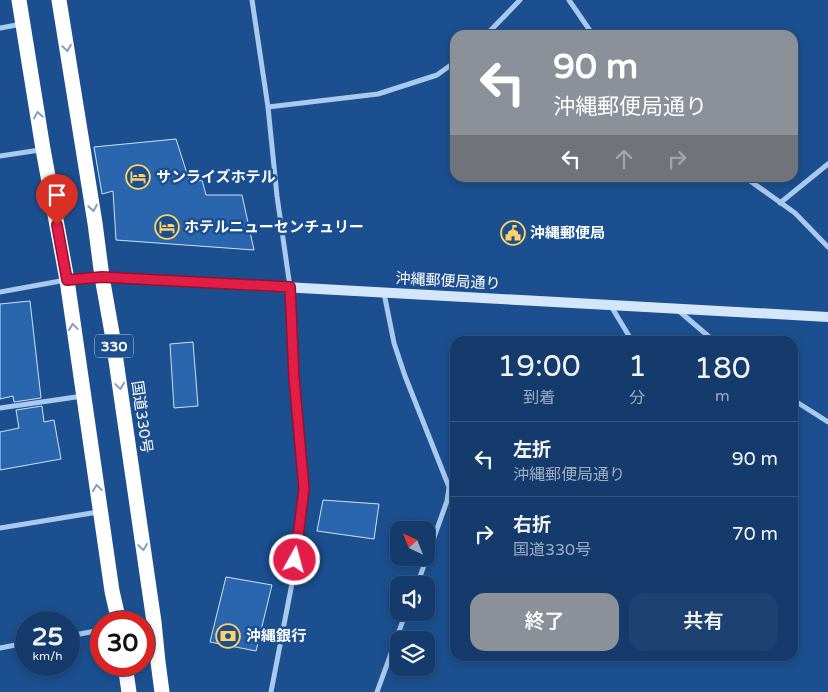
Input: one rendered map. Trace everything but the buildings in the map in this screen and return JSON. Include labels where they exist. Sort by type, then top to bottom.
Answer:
[{"type":"highway","name":"330","points":[[19,0],[43,149],[67,280],[100,512],[117,611]]},
{"type":"highway","name":"国道330号","points":[[59,0],[112,333],[162,692]]},
{"type":"highway","points":[[127,676],[129,692]]},
{"type":"street","points":[[252,0],[268,107],[277,196],[290,287],[294,378],[304,489],[293,578],[271,692]]},
{"type":"street","points":[[491,30],[520,0]]},
{"type":"street","points":[[569,0],[590,30]]},
{"type":"street","points":[[0,28],[23,23]]},
{"type":"street","points":[[268,107],[378,94],[437,75],[450,66]]},
{"type":"street","points":[[0,156],[43,149]]},
{"type":"street","points":[[780,202],[828,164]]},
{"type":"street","points":[[752,182],[795,213],[828,247]]},
{"type":"street","name":"沖縄郵便局通り","points":[[67,280],[102,277],[828,317]]},
{"type":"street","points":[[0,292],[67,280]]},
{"type":"street","points":[[384,292],[394,342],[405,376],[449,487],[447,501],[419,576]]},
{"type":"street","points":[[611,305],[629,336]]},
{"type":"street","points":[[676,309],[708,336]]},
{"type":"street","points":[[0,408],[84,396]]},
{"type":"street","points":[[798,402],[828,422]]},
{"type":"street","points":[[0,528],[100,512]]},
{"type":"street","points":[[377,692],[403,621]]},
{"type":"street","points":[[0,648],[15,645]]},
{"type":"place","name":"サンライズホテル","points":[[138,177]]},
{"type":"place","name":"ホテルニューセンチュリー","points":[[167,227]]},
{"type":"place","name":"沖縄郵便局","points":[[513,233]]},
{"type":"place","name":"沖縄銀行","points":[[228,636]]},
{"type":"route","points":[[57,225],[67,280],[102,277],[290,287],[294,378],[304,489],[295,560]]}]
